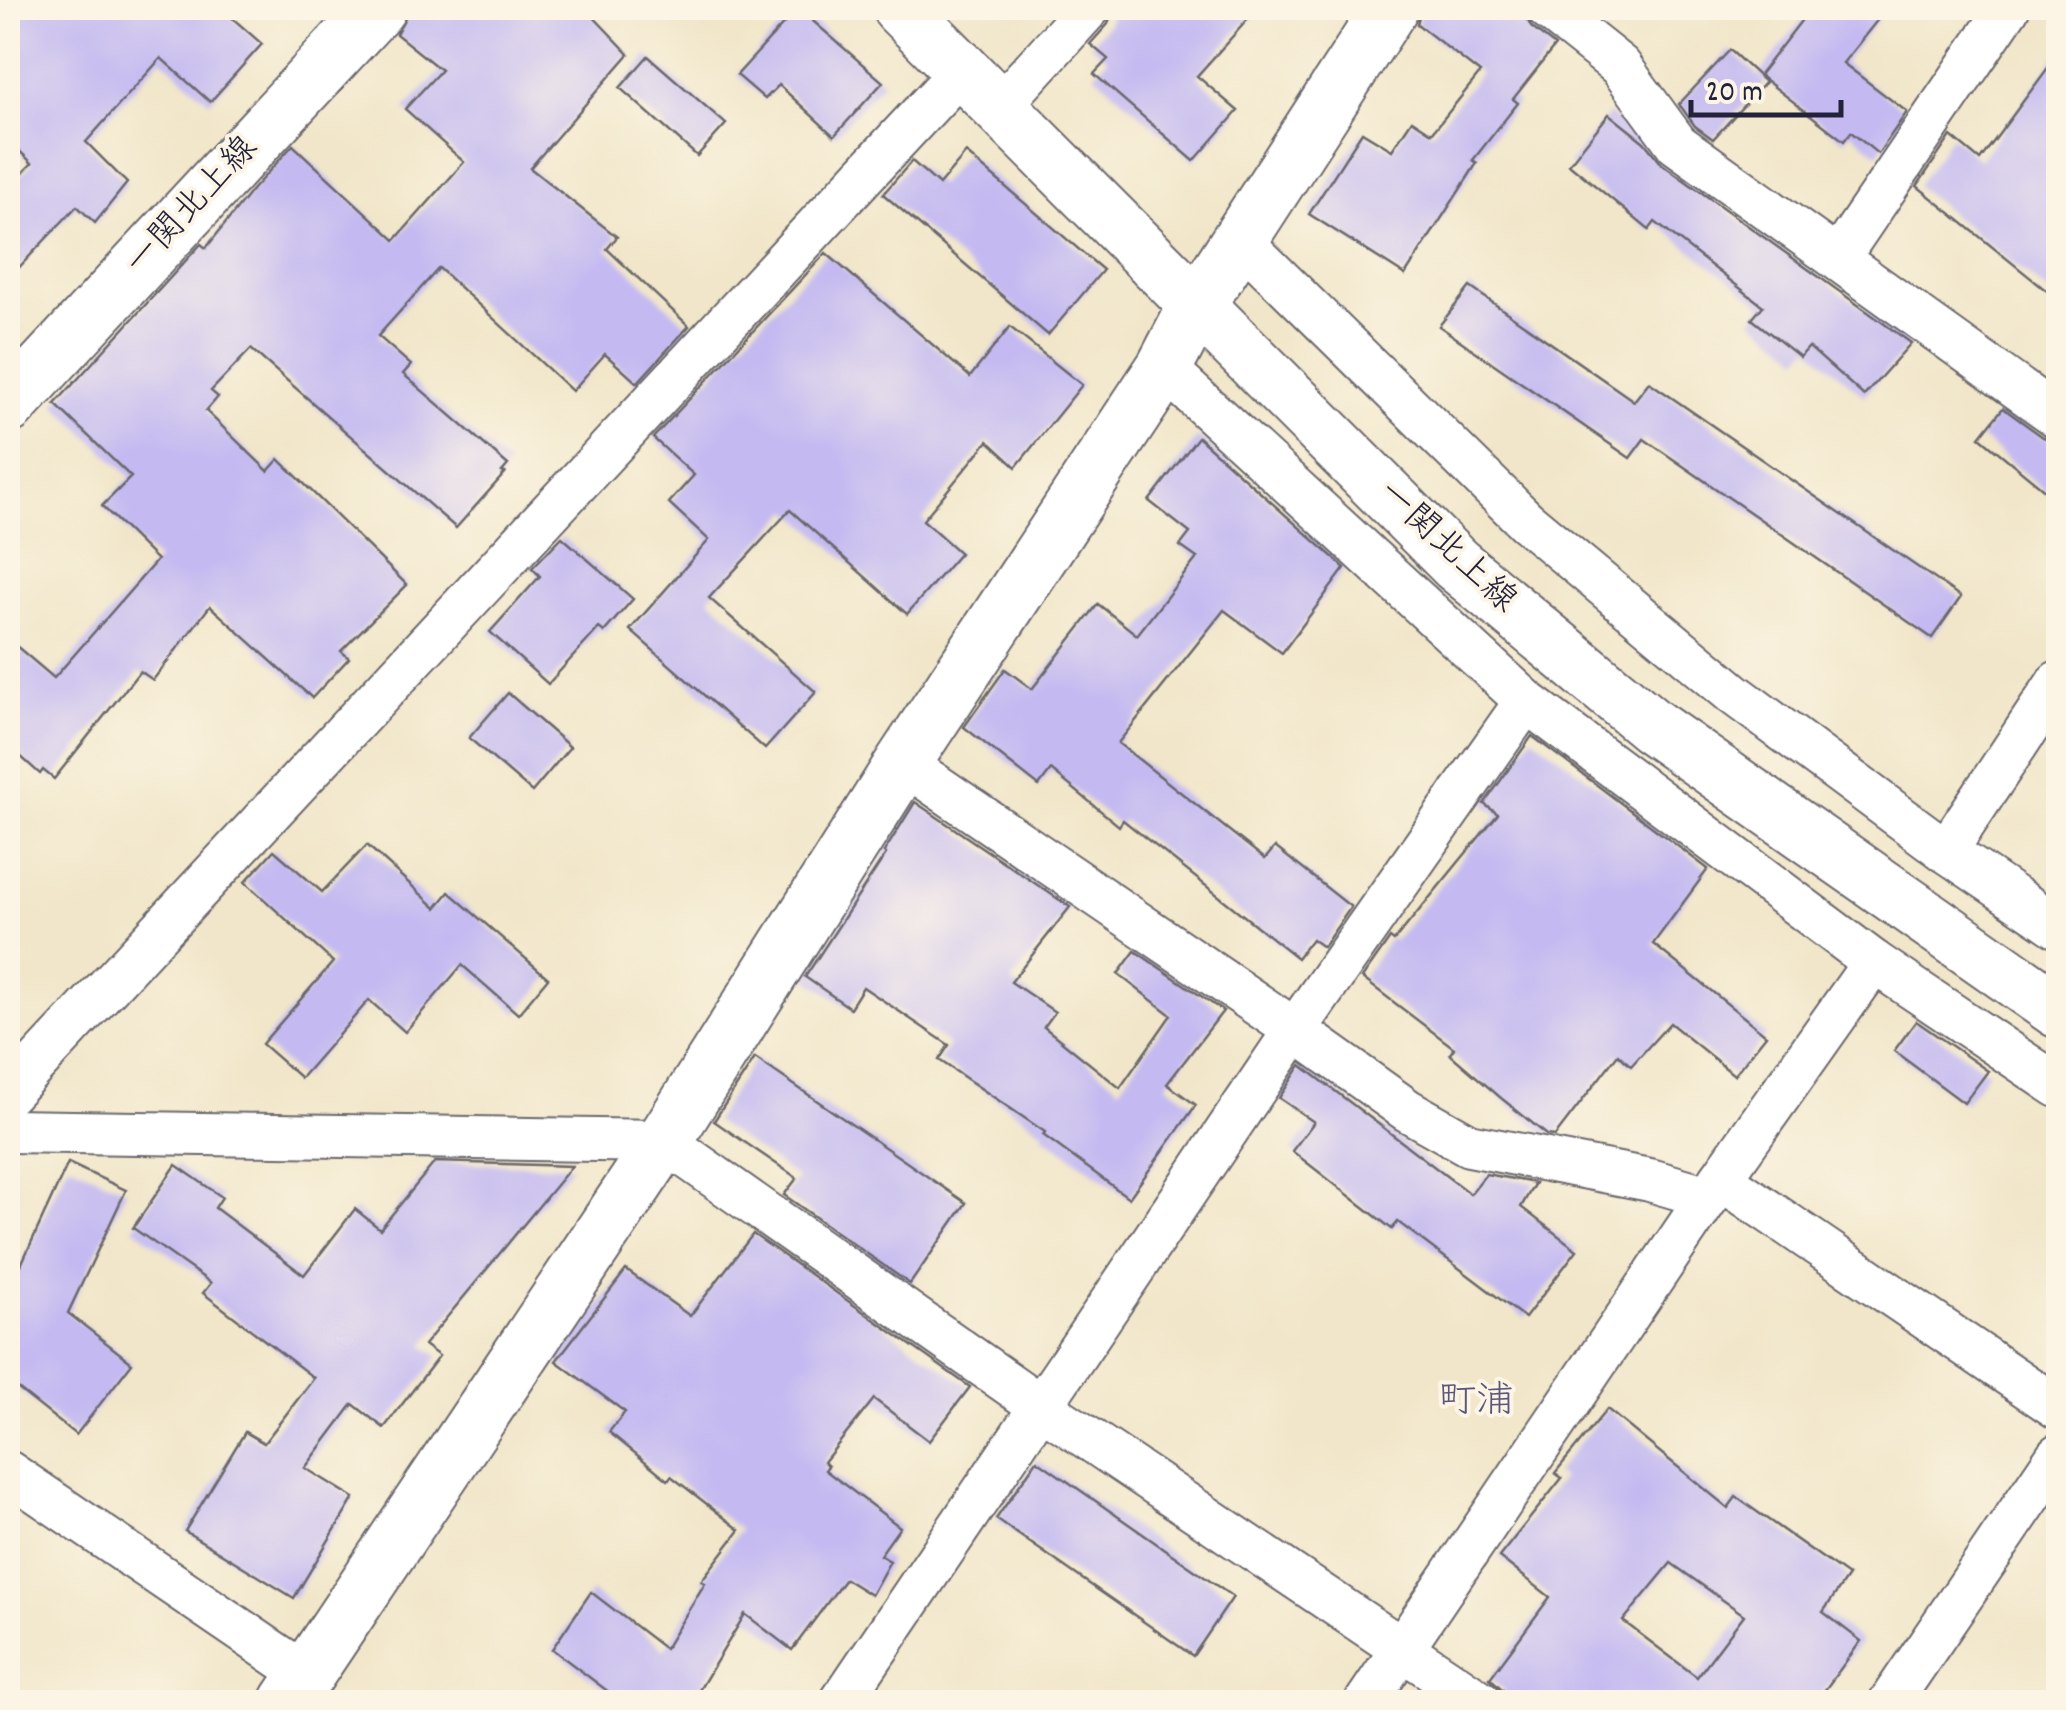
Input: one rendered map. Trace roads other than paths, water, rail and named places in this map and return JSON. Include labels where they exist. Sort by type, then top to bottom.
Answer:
[{"type":"main road","name":"一関北上線","points":[[8,406],[378,8]]},
{"type":"main road","name":"一関北上線","points":[[900,8],[1456,564],[1652,726],[2058,1010]]},
{"type":"main road","points":[[296,1688],[664,1141],[903,763],[1164,368],[1196,306],[1390,8]]},
{"type":"street","points":[[8,1094],[980,89],[1088,8]]},
{"type":"street","points":[[1547,8],[1620,66],[1677,144],[2058,417]]},
{"type":"street","points":[[1838,258],[2008,8]]},
{"type":"street","points":[[1240,240],[1526,522],[1734,694],[1946,851],[2058,927]]},
{"type":"street","points":[[1164,368],[1526,701],[1874,962],[2058,1086]]},
{"type":"street","points":[[1946,851],[2058,682]]},
{"type":"street","points":[[841,1702],[1296,1030],[1526,701]]},
{"type":"street","points":[[903,763],[1407,1110],[1468,1145],[1650,1180],[1715,1188],[2058,1408]]},
{"type":"street","points":[[1366,1702],[1715,1188],[1874,962]]},
{"type":"street","points":[[8,1132],[664,1141],[1043,1408],[1480,1702]]},
{"type":"street","points":[[1890,1702],[2058,1455]]},
{"type":"street","points":[[8,1472],[296,1688]]},
{"type":"district","name":"町浦","points":[[1476,1403]]}]
